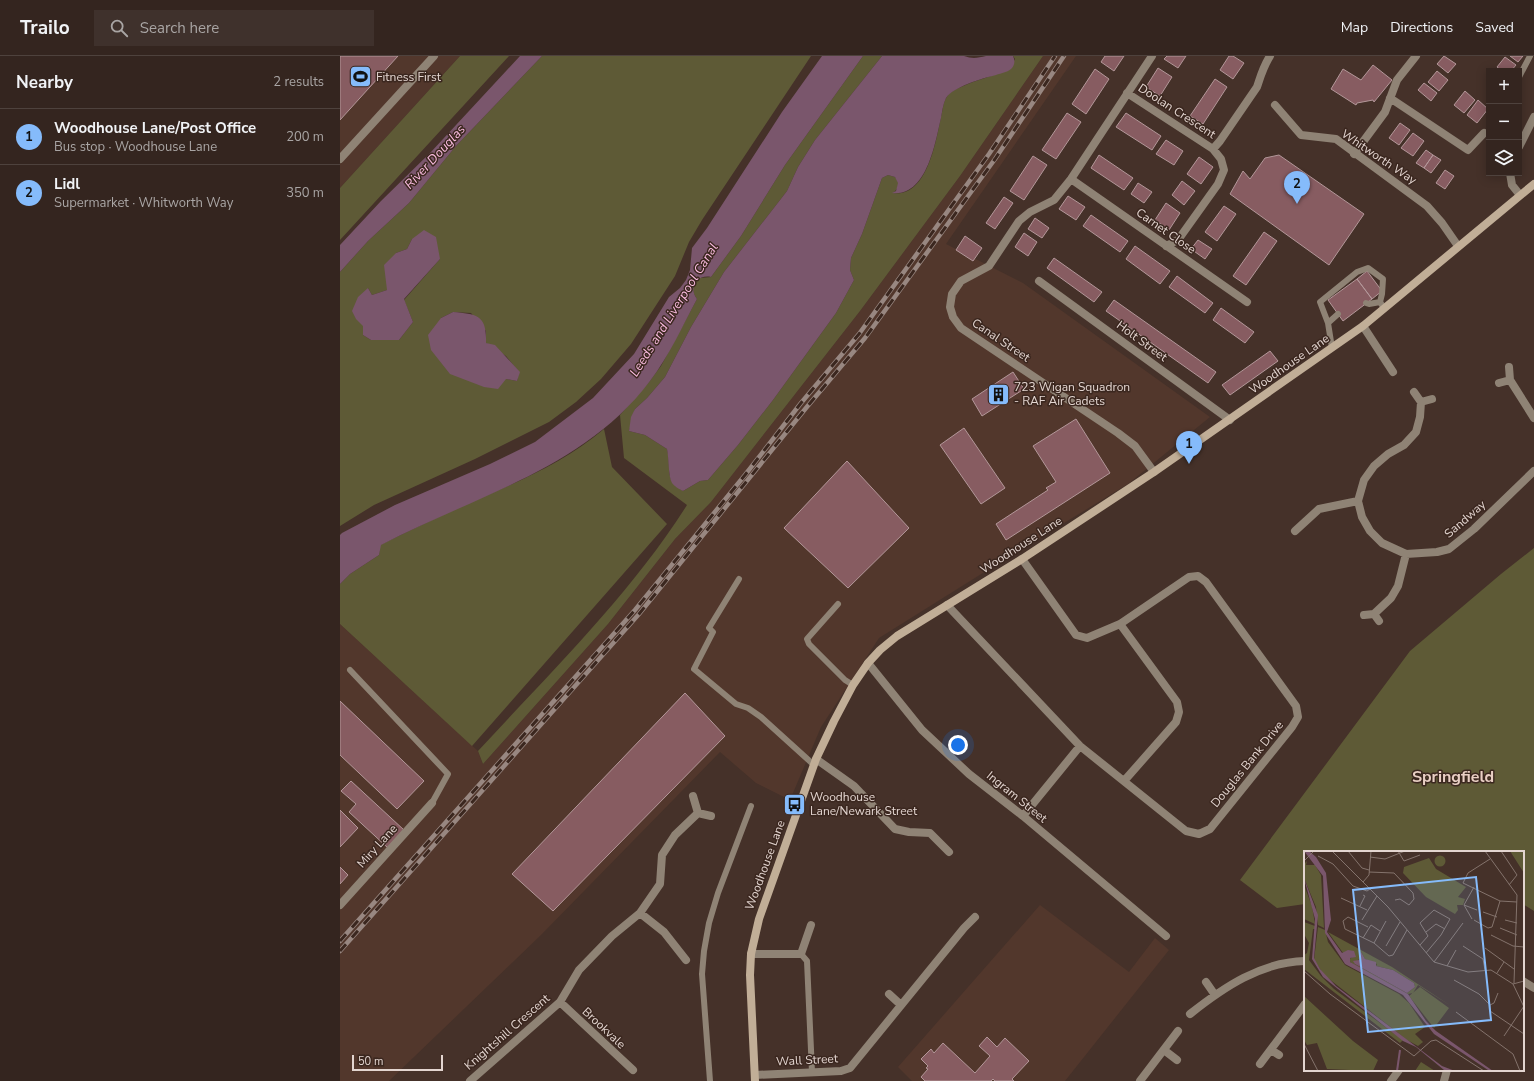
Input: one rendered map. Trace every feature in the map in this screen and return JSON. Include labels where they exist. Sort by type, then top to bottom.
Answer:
[{"type":"main road","name":"Woodhouse Lane","points":[[755,1078],[750,954],[758,919],[815,762],[853,685],[868,663],[880,650],[897,636],[1022,559],[1154,472],[1332,348],[1362,326],[1382,305],[1534,184]]},
{"type":"street","points":[[340,159],[434,56]]},
{"type":"street","name":"Canal Street","points":[[1152,56],[1071,179],[1054,200],[1030,212],[1019,221],[988,266],[961,281],[952,294],[950,307],[953,317],[961,328],[1123,437],[1135,446],[1154,472]]},
{"type":"street","points":[[1213,149],[1257,87],[1262,70],[1270,56]]},
{"type":"street","points":[[1354,154],[1385,112],[1397,80],[1416,56]]},
{"type":"street","name":"Doolan Crescent","points":[[1127,93],[1213,149],[1221,159],[1224,170],[1218,184],[1178,240],[1166,246]]},
{"type":"street","points":[[1390,98],[1468,150],[1486,130]]},
{"type":"street","name":"Whitworth Way","points":[[1275,105],[1301,135],[1336,139],[1354,154],[1427,206],[1442,223],[1458,246]]},
{"type":"street","points":[[1522,141],[1534,117]]},
{"type":"street","points":[[1510,176],[1512,185],[1520,195]]},
{"type":"street","name":"Carnet Close","points":[[1071,179],[1247,302]]},
{"type":"street","name":"Holt Street","points":[[1039,281],[1230,420]]},
{"type":"street","points":[[1362,326],[1393,372]]},
{"type":"street","points":[[1509,367],[1510,380],[1534,418]]},
{"type":"street","points":[[1499,383],[1510,380]]},
{"type":"street","points":[[1295,531],[1319,509],[1358,501],[1364,480],[1374,466],[1388,454],[1404,445],[1416,432],[1420,417],[1421,402],[1414,392]]},
{"type":"street","points":[[1421,402],[1432,399]]},
{"type":"street","name":"Sandway","points":[[1358,501],[1362,517],[1370,531],[1382,543],[1406,554],[1437,552],[1449,549],[1474,529],[1534,471]]},
{"type":"street","points":[[1364,615],[1376,618],[1392,598],[1398,586],[1406,554]]},
{"type":"street","name":"Douglas Bank Drive","points":[[947,606],[1080,746],[1186,831],[1199,834],[1210,829],[1292,727],[1298,717],[1296,706],[1206,582],[1198,576],[1189,577],[1120,624],[1087,638],[1076,635],[1022,559]]},
{"type":"street","points":[[1120,624],[1177,702],[1179,712],[1176,722],[1124,782]]},
{"type":"street","name":"Ingram Street","points":[[868,663],[922,730],[969,774],[1024,816],[1166,936]]},
{"type":"street","points":[[1024,816],[1080,746]]},
{"type":"street","points":[[815,762],[854,786],[895,829],[909,832],[930,833],[949,852]]},
{"type":"street","points":[[693,796],[698,813],[711,816]]},
{"type":"street","name":"Miry Lane","points":[[340,905],[432,803]]},
{"type":"street","name":"Knightshill Crescent","points":[[470,1081],[560,1002],[579,970],[612,936],[640,913],[660,884],[662,855],[675,835],[698,813]]},
{"type":"street","points":[[640,913],[664,932],[686,960]]},
{"type":"street","name":"Wall Street","points":[[755,1078],[812,1072],[841,1071],[850,1068],[975,917]]},
{"type":"street","points":[[750,954],[801,954],[811,925]]},
{"type":"street","points":[[1190,1014],[1214,995],[1266,967],[1279,963],[1304,961]]},
{"type":"street","points":[[1206,982],[1214,995]]},
{"type":"street","points":[[1524,982],[1534,988]]},
{"type":"street","points":[[889,994],[902,1004]]},
{"type":"street","name":"Brookvale","points":[[560,1002],[633,1070]]},
{"type":"street","points":[[1260,1064],[1304,1005]]},
{"type":"street","points":[[1140,1081],[1178,1031]]},
{"type":"street","points":[[1164,1050],[1177,1060]]},
{"type":"street","points":[[1271,1050],[1279,1055]]},
{"type":"street","points":[[1391,1081],[1398,1071]]},
{"type":"street","points":[[1444,1081],[1447,1071]]},
{"type":"lane","points":[[1522,71],[1530,56]]},
{"type":"lane","points":[[1332,348],[1328,323],[1320,302],[1357,272],[1368,268],[1383,279],[1382,305],[1366,303]]},
{"type":"lane","points":[[1328,323],[1338,314]]},
{"type":"lane","points":[[739,579],[709,628],[713,632],[694,669],[736,704],[748,708],[761,717],[815,762]]},
{"type":"lane","points":[[838,604],[807,639],[809,644],[845,680],[853,685]]},
{"type":"lane","points":[[350,670],[448,774],[432,803]]},
{"type":"lane","points":[[710,1081],[702,974],[704,951],[709,923],[718,893],[751,806]]},
{"type":"lane","points":[[801,954],[807,961],[812,1072]]},
{"type":"shaded area","points":[[340,56],[460,56],[340,188]]},
{"type":"shaded area","points":[[460,56],[509,56],[340,240],[340,188]]},
{"type":"shaded area","points":[[542,56],[811,56],[702,220],[689,242],[675,276],[631,344],[601,379],[576,402],[549,422],[475,459],[374,505],[340,526],[340,272],[368,241],[409,203],[456,146]],"holes":[[[412,239],[440,259],[404,300],[413,322],[399,340],[371,340],[363,335],[368,288],[372,295],[387,290],[396,253],[407,249]],[[453,312],[471,313],[486,331],[486,343],[506,356],[519,372],[517,381],[506,379],[441,318]]]},
{"type":"shaded area","points":[[863,56],[882,56],[815,140],[798,167],[787,191],[724,272],[691,327],[665,377],[647,398],[635,409],[629,431],[645,435],[667,449],[670,478],[683,491],[700,481],[708,480],[738,445],[773,400],[836,313],[854,280],[850,270],[851,258],[862,234],[882,178],[888,175],[897,179],[897,189],[893,193],[905,192],[914,187],[922,177],[933,153],[947,96],[961,87],[1009,70],[1015,59],[1013,56],[1043,56],[960,176],[860,311],[711,502],[675,539],[608,624],[483,764],[478,751],[561,663],[615,602],[665,538],[687,505],[624,458],[620,415],[661,366],[697,299],[693,291],[695,282],[700,278],[711,277],[741,236],[785,165]]},
{"type":"shaded area","points":[[1043,56],[1076,56],[946,244],[1023,283],[1210,417],[1128,484],[879,638],[821,727],[790,800],[756,783],[720,752],[541,935],[389,1081],[340,1081],[340,624],[478,751],[483,764],[608,624],[675,539],[711,502],[860,311],[960,176]]},
{"type":"shaded area","points":[[604,429],[612,467],[667,524],[472,746],[340,624],[340,584],[350,574],[379,555],[380,545],[553,464],[588,442]]},
{"type":"shaded area","points":[[1534,548],[1534,911],[1524,905],[1524,851],[1304,851],[1304,904],[1277,908],[1240,880],[1410,651]]},
{"type":"shaded area","points":[[1040,905],[1129,972],[1155,938],[1169,950],[1065,1081],[912,1081],[898,1067]]},
{"type":"water","name":"River Douglas","points":[[520,56],[542,56],[456,146],[409,203],[368,241],[340,272],[340,245],[381,201],[431,152]]},
{"type":"water","name":"Leeds and Liverpool Canal","points":[[822,56],[863,56],[785,165],[741,236],[711,277],[702,278],[695,283],[693,290],[697,299],[669,351],[650,381],[623,411],[593,437],[560,459],[526,478],[417,527],[381,545],[379,555],[350,574],[340,584],[340,535],[342,533],[395,505],[490,464],[535,442],[593,398],[634,354],[669,297],[680,288],[686,280],[690,270],[692,248],[707,228],[782,112]]},
{"type":"water","points":[[882,56],[964,56],[975,58],[986,56],[1013,56],[1014,62],[1011,69],[961,87],[946,98],[943,105],[939,129],[932,154],[921,178],[914,186],[904,192],[892,193],[896,191],[898,183],[895,177],[888,175],[882,178],[862,234],[851,258],[850,270],[854,280],[836,313],[773,400],[738,445],[708,480],[700,481],[683,491],[672,483],[669,472],[667,449],[645,435],[629,431],[631,417],[635,409],[647,398],[665,377],[691,327],[724,272],[787,191],[798,167],[815,140]]},
{"type":"water","points":[[424,230],[436,237],[440,259],[404,299],[413,322],[399,340],[371,340],[363,335],[363,326],[356,319],[352,311],[358,297],[368,288],[372,295],[387,290],[384,265],[396,253],[407,249],[412,239]]},
{"type":"water","points":[[453,312],[474,315],[482,321],[485,327],[486,343],[495,345],[520,372],[517,381],[506,379],[498,389],[484,387],[450,374],[431,350],[428,335],[441,318]]},
{"type":"building","name":"Fitness First","points":[[340,56],[398,56],[340,120]]},
{"type":"building","points":[[1105,56],[1124,56],[1114,71],[1101,62]]},
{"type":"building","points":[[1167,56],[1186,56],[1178,68],[1164,59]]},
{"type":"building","points":[[1229,56],[1233,56],[1244,63],[1233,79],[1220,70]]},
{"type":"building","points":[[1444,56],[1456,64],[1448,73],[1437,64]]},
{"type":"building","points":[[1510,56],[1523,56],[1518,62]]},
{"type":"building","points":[[1505,57],[1516,65],[1514,68],[1497,67]]},
{"type":"building","points":[[1373,65],[1392,80],[1374,102],[1373,100],[1357,103],[1356,105],[1331,89],[1343,69],[1361,80]]},
{"type":"building","points":[[1158,68],[1172,77],[1160,96],[1146,87]]},
{"type":"building","points":[[1095,69],[1109,79],[1086,114],[1072,104]]},
{"type":"building","points":[[1437,71],[1448,80],[1439,91],[1428,82]]},
{"type":"building","points":[[1215,79],[1227,87],[1203,124],[1190,116]]},
{"type":"building","points":[[1424,83],[1437,93],[1431,101],[1418,90]]},
{"type":"building","points":[[1465,91],[1475,100],[1464,113],[1454,105]]},
{"type":"building","points":[[1478,100],[1486,107],[1486,112],[1477,123],[1467,115]]},
{"type":"building","points":[[1067,113],[1081,122],[1056,159],[1042,150]]},
{"type":"building","points":[[1126,113],[1161,136],[1152,150],[1116,127]]},
{"type":"building","points":[[1400,123],[1410,130],[1399,145],[1389,138]]},
{"type":"building","points":[[1413,133],[1424,141],[1413,156],[1401,148]]},
{"type":"building","points":[[1166,140],[1183,151],[1174,165],[1156,154]]},
{"type":"building","points":[[1426,150],[1433,155],[1424,168],[1416,163]]},
{"type":"building","points":[[1099,155],[1133,178],[1124,190],[1091,168]]},
{"type":"building","points":[[1279,155],[1364,214],[1329,265],[1230,194],[1243,171],[1250,179],[1265,158]]},
{"type":"building","points":[[1433,155],[1441,160],[1431,173],[1424,168]]},
{"type":"building","points":[[1033,156],[1047,165],[1024,200],[1010,191]]},
{"type":"building","points":[[1199,157],[1213,167],[1201,184],[1187,174]]},
{"type":"building","points":[[1445,170],[1454,176],[1445,189],[1436,183]]},
{"type":"building","points":[[1182,181],[1195,191],[1184,205],[1172,195]]},
{"type":"building","points":[[1138,183],[1152,192],[1144,203],[1131,194]]},
{"type":"building","points":[[1068,196],[1085,207],[1076,220],[1059,209]]},
{"type":"building","points":[[1004,197],[1013,203],[995,229],[986,223]]},
{"type":"building","points":[[1166,203],[1180,213],[1169,230],[1155,220]]},
{"type":"building","points":[[1224,206],[1236,214],[1217,241],[1205,232]]},
{"type":"building","points":[[1091,215],[1128,241],[1120,252],[1083,226]]},
{"type":"building","points":[[1035,218],[1049,228],[1042,238],[1028,229]]},
{"type":"building","points":[[1264,232],[1277,241],[1246,285],[1233,276]]},
{"type":"building","points":[[1024,233],[1037,242],[1028,256],[1015,247]]},
{"type":"building","points":[[965,236],[982,248],[973,261],[956,250]]},
{"type":"building","points":[[1198,240],[1212,249],[1205,259],[1191,249]]},
{"type":"building","points":[[1135,246],[1170,271],[1160,284],[1126,259]]},
{"type":"building","points":[[1054,258],[1102,292],[1094,302],[1047,268]]},
{"type":"building","points":[[1367,271],[1382,291],[1372,299],[1357,279]]},
{"type":"building","points":[[1177,276],[1213,303],[1205,313],[1169,287]]},
{"type":"building","points":[[1357,279],[1372,299],[1343,321],[1328,300]]},
{"type":"building","points":[[1114,300],[1216,372],[1208,383],[1106,311]]},
{"type":"building","points":[[1221,308],[1254,332],[1245,343],[1213,320]]},
{"type":"building","points":[[1270,351],[1278,361],[1230,395],[1222,385]]},
{"type":"building","name":"723 Wigan Squadron - RAF Air Cadets","points":[[1013,372],[1024,389],[982,416],[972,399]]},
{"type":"building","points":[[1076,419],[1110,473],[1006,540],[996,524],[1048,490],[1046,488],[1056,482],[1033,446]]},
{"type":"building","points":[[964,428],[1005,488],[981,504],[940,445]]},
{"type":"building","points":[[847,461],[909,528],[848,588],[784,528]]},
{"type":"building","points":[[685,693],[725,736],[553,911],[512,874]]},
{"type":"building","points":[[340,701],[424,781],[397,809],[340,755]]},
{"type":"building","points":[[351,781],[404,830],[388,848],[349,812],[356,804],[341,791]]},
{"type":"building","points":[[340,810],[358,828],[340,847]]},
{"type":"building","points":[[340,867],[348,875],[340,884]]},
{"type":"building","points":[[987,1037],[997,1047],[1005,1038],[1029,1061],[1012,1079],[1014,1081],[995,1081],[993,1079],[991,1081],[925,1081],[921,1077],[928,1069],[926,1068],[928,1066],[921,1059],[931,1049],[934,1053],[943,1043],[975,1073],[990,1056],[979,1046]]},
{"type":"railway","points":[[340,941],[635,610],[745,475],[801,403],[859,334],[989,154],[1055,56]]},
{"type":"railway","points":[[340,951],[639,614],[806,408],[865,338],[995,159],[1064,56]]},
{"type":"place","name":"Fitness First","points":[[360,77]]},
{"type":"place","name":"Lidl","points":[[1297,204]]},
{"type":"place","name":"723 Wigan Squadron - RAF Air Cadets","points":[[998,394]]},
{"type":"place","name":"Woodhouse Lane/Post Office","points":[[1189,464]]},
{"type":"place","name":"Woodhouse Lane/Newark Street","points":[[794,804]]},
{"type":"district","name":"Springfield","points":[[1453,777]]}]
